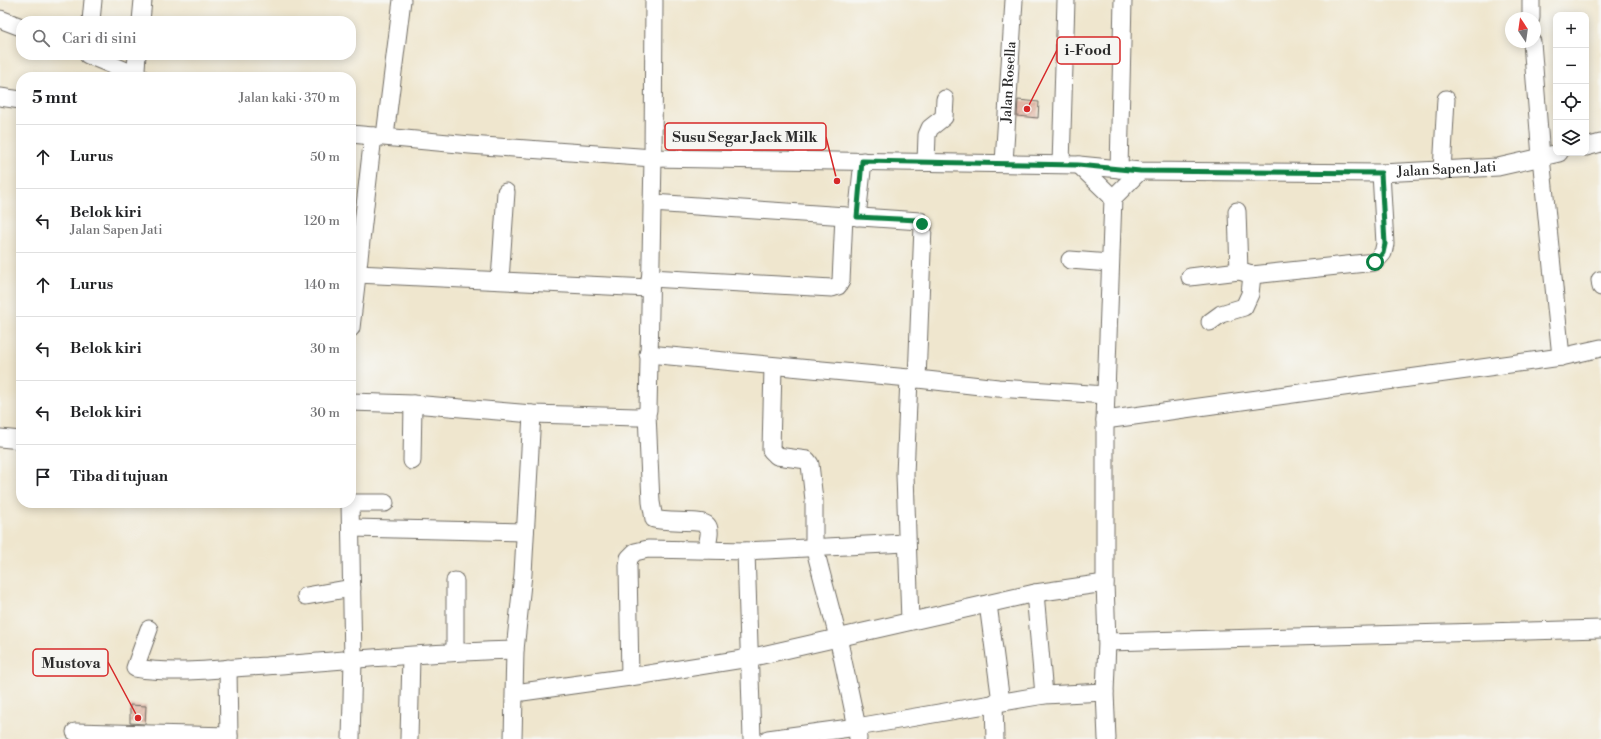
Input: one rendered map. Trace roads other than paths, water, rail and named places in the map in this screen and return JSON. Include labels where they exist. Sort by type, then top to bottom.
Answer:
[{"type":"street","points":[[91,16],[93,0]]},
{"type":"street","points":[[141,16],[143,0]]},
{"type":"street","points":[[356,283],[379,132],[402,0]]},
{"type":"street","points":[[654,0],[653,158],[647,414],[651,502],[654,518],[661,521],[702,522],[707,525],[709,529],[706,550]]},
{"type":"street","name":"Jalan Rosella","points":[[1004,163],[1014,0]]},
{"type":"street","points":[[1060,164],[1066,0]]},
{"type":"street","points":[[1119,168],[1123,0]]},
{"type":"street","points":[[1531,0],[1531,12]]},
{"type":"street","points":[[0,19],[16,25]]},
{"type":"street","points":[[1532,48],[1541,157],[1561,357]]},
{"type":"street","points":[[109,60],[138,67]]},
{"type":"street","points":[[0,97],[16,99]]},
{"type":"street","points":[[926,162],[927,135],[930,128],[944,117],[946,99]]},
{"type":"street","points":[[1442,171],[1446,99]]},
{"type":"street","name":"Jalan Sapen Jati","points":[[356,134],[379,132],[470,145],[653,158],[1060,164],[1140,171],[1381,173],[1442,171],[1504,166],[1553,154]]},
{"type":"street","points":[[1589,146],[1601,143]]},
{"type":"street","points":[[357,274],[454,280],[500,280],[575,286],[650,283],[832,288],[838,286],[841,281],[850,217],[862,161]]},
{"type":"street","points":[[1078,165],[1112,198]]},
{"type":"street","points":[[1107,739],[1106,692],[1108,642],[1105,583],[1105,420],[1112,198],[1140,171]]},
{"type":"street","points":[[1190,277],[1375,262],[1383,253],[1385,244],[1381,173]]},
{"type":"street","points":[[500,280],[506,192]]},
{"type":"street","points":[[652,203],[850,217],[918,220],[922,224],[913,378],[904,475],[910,620]]},
{"type":"street","points":[[1210,322],[1221,314],[1244,307],[1250,294],[1237,211]]},
{"type":"street","points":[[1070,260],[1110,263]]},
{"type":"street","points":[[1105,420],[1561,357],[1601,348]]},
{"type":"street","points":[[648,354],[773,367],[913,378],[998,388],[1106,395]]},
{"type":"street","points":[[773,367],[771,450],[777,456],[807,460],[810,464],[814,500],[814,546],[838,637],[858,733]]},
{"type":"street","points":[[356,402],[413,404],[532,414],[637,417],[647,414]]},
{"type":"street","points":[[412,461],[413,404]]},
{"type":"street","points":[[513,739],[515,650],[523,574],[532,414]]},
{"type":"street","points":[[0,438],[16,440]]},
{"type":"street","points":[[356,503],[385,502]]},
{"type":"street","points":[[350,508],[352,528],[353,660],[351,739]]},
{"type":"street","points":[[352,528],[525,532]]},
{"type":"street","points":[[630,677],[629,558],[635,552],[648,550],[746,551],[814,546],[906,543]]},
{"type":"street","points":[[746,551],[752,739]]},
{"type":"street","points":[[455,581],[455,652]]},
{"type":"street","points":[[515,693],[749,658],[910,620],[1035,593],[1105,583]]},
{"type":"street","points":[[306,596],[352,588]]},
{"type":"street","points":[[1035,593],[1044,695]]},
{"type":"street","points":[[988,604],[997,702],[995,739]]},
{"type":"street","points":[[149,628],[135,668],[177,671],[455,652],[515,650]]},
{"type":"street","points":[[1108,642],[1601,629]]},
{"type":"street","points":[[409,739],[411,656]]},
{"type":"street","points":[[75,732],[229,737],[228,668]]},
{"type":"street","points":[[769,739],[858,733],[997,702],[1044,695],[1106,692]]},
{"type":"place","name":"i-Food","points":[[1027,109]]},
{"type":"place","name":"Susu Segar Jack Milk","points":[[837,181]]},
{"type":"place","name":"Mustova","points":[[138,718]]}]
